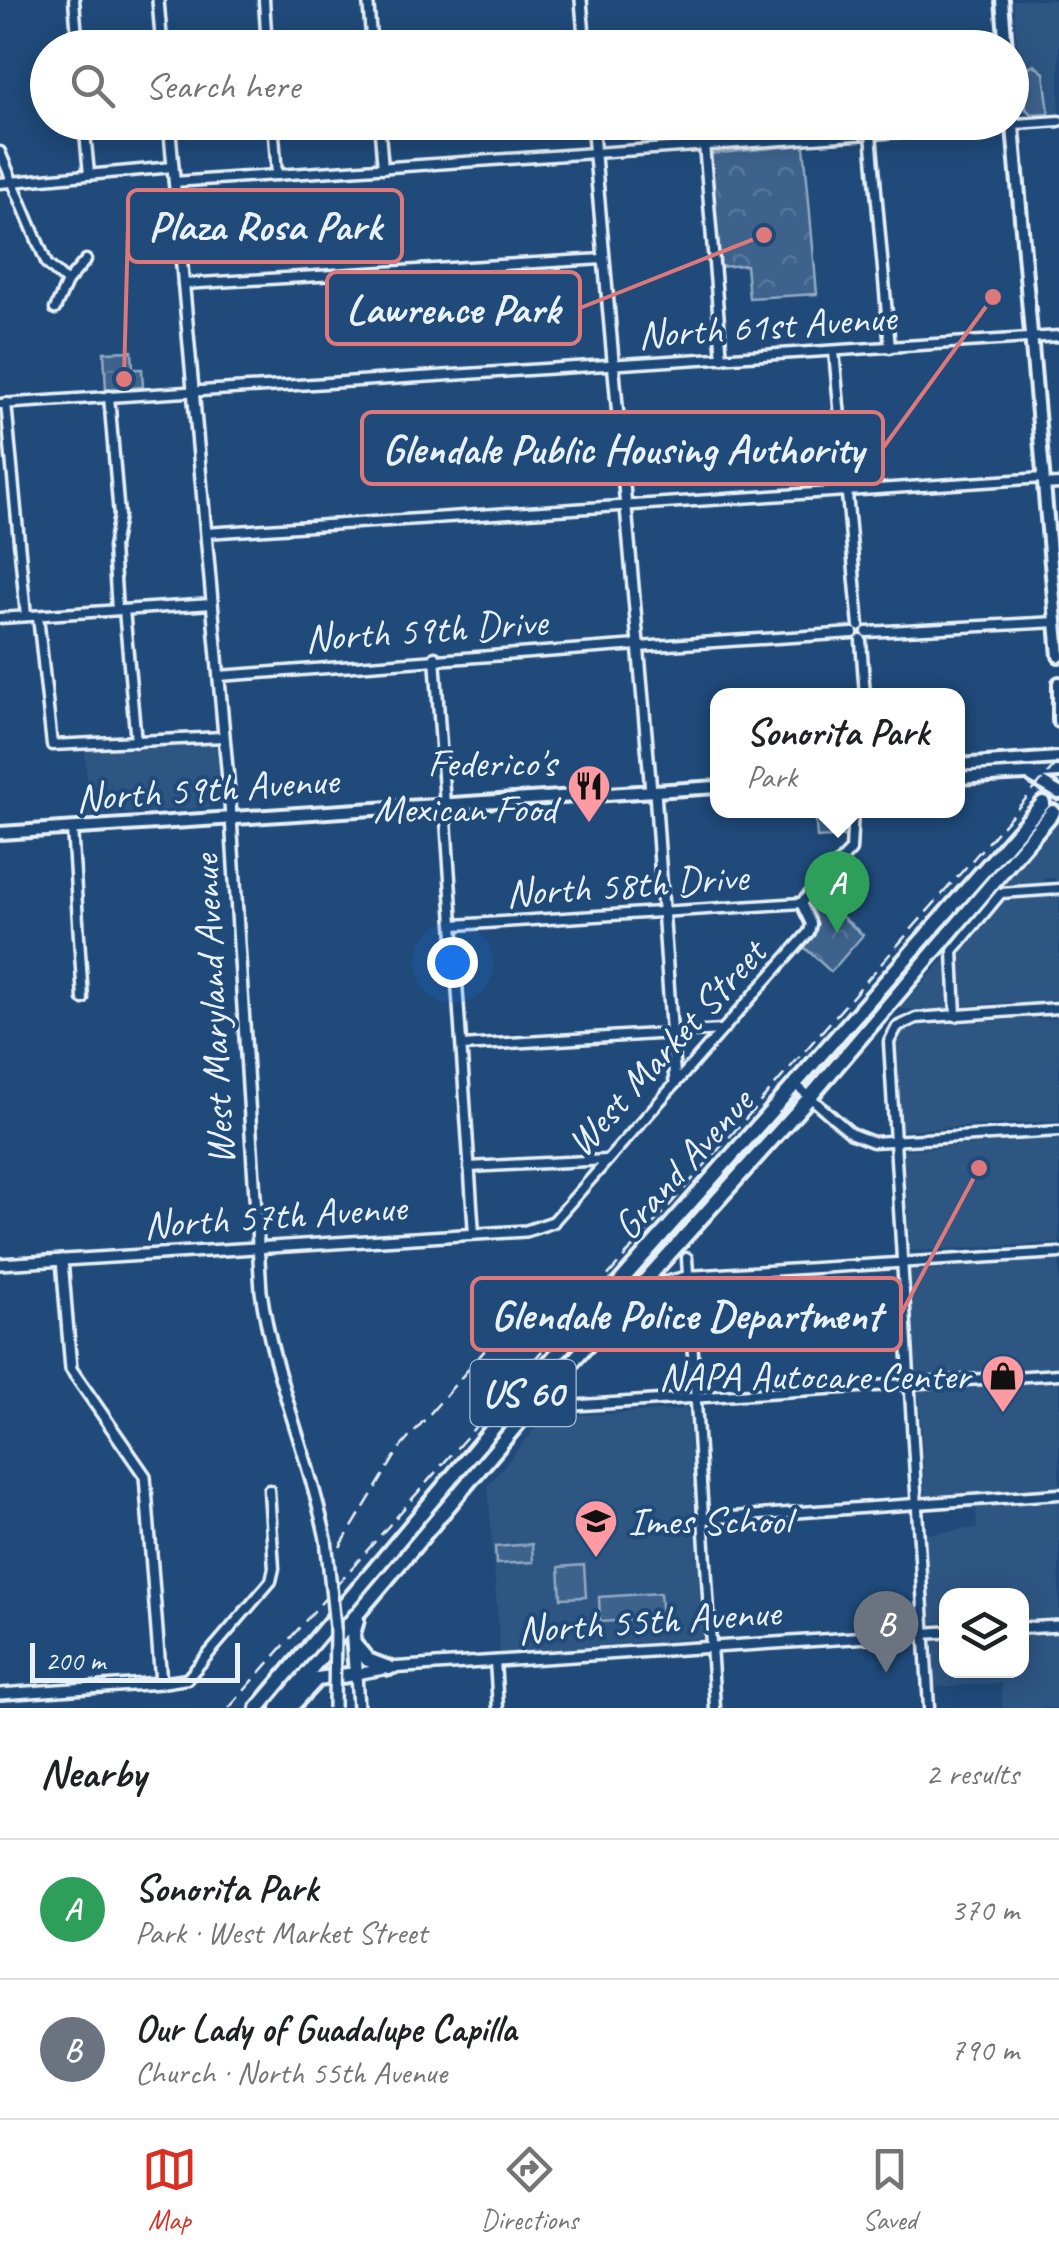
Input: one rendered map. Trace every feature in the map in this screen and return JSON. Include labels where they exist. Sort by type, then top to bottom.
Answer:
[{"type":"highway","name":"Grand Avenue","points":[[258,1708],[524,1391],[1048,808],[810,1097],[553,1382],[278,1708]]},
{"type":"highway","points":[[290,1708],[317,1679],[356,1674],[355,1625],[366,1604]]},
{"type":"highway","points":[[354,1643],[368,1660],[390,1668]]},
{"type":"main road","points":[[1002,0],[1004,30]]},
{"type":"main road","points":[[1014,140],[1059,656]]},
{"type":"main road","points":[[1059,684],[1059,721]]},
{"type":"main road","points":[[965,764],[1059,758]]},
{"type":"main road","points":[[965,778],[1059,772]]},
{"type":"main road","points":[[1006,775],[1042,780],[1059,793]]},
{"type":"main road","name":"North 59th Avenue","points":[[0,833],[710,787]]},
{"type":"street","points":[[74,0],[76,30]]},
{"type":"street","points":[[158,0],[160,30]]},
{"type":"street","points":[[264,0],[266,30]]},
{"type":"street","points":[[368,0],[370,30]]},
{"type":"street","points":[[581,0],[584,30]]},
{"type":"street","points":[[1029,120],[1059,121]]},
{"type":"street","points":[[86,140],[89,174]]},
{"type":"street","name":"West Maryland Avenue","points":[[170,140],[231,817],[257,1247],[265,1319],[311,1470],[333,1599],[334,1708]]},
{"type":"street","points":[[275,140],[278,175]]},
{"type":"street","points":[[381,140],[383,168]]},
{"type":"street","points":[[593,140],[653,791],[675,1083]]},
{"type":"street","points":[[174,182],[771,140]]},
{"type":"street","points":[[872,140],[890,348]]},
{"type":"street","points":[[704,144],[722,358]]},
{"type":"street","points":[[0,152],[47,264],[66,282]]},
{"type":"street","points":[[0,183],[172,167]]},
{"type":"street","points":[[183,284],[604,259]]},
{"type":"street","points":[[56,309],[66,282],[86,260]]},
{"type":"street","name":"North 61st Avenue","points":[[3,404],[1059,336]]},
{"type":"street","points":[[834,351],[856,630],[864,636],[1058,622]]},
{"type":"street","points":[[109,396],[120,516],[113,546],[136,742]]},
{"type":"street","points":[[3,404],[26,616]]},
{"type":"street","points":[[206,532],[846,491],[1059,484]]},
{"type":"street","points":[[0,618],[212,604]]},
{"type":"street","points":[[38,616],[52,746],[224,737]]},
{"type":"street","name":"North 59th Drive","points":[[219,676],[856,630]]},
{"type":"street","points":[[864,636],[866,688]]},
{"type":"street","points":[[435,658],[474,1234]]},
{"type":"street","name":"West Market Street","points":[[553,1222],[809,932],[811,924],[801,903],[851,850],[853,818]]},
{"type":"street","points":[[72,828],[83,999]]},
{"type":"street","points":[[956,1016],[952,955],[957,944],[1001,893],[1059,889]]},
{"type":"street","name":"North 58th Drive","points":[[455,926],[801,903]]},
{"type":"street","points":[[929,1708],[888,1049],[897,1027],[916,1018],[1059,1008]]},
{"type":"street","points":[[462,1046],[722,1030]]},
{"type":"street","points":[[796,1085],[860,1139],[894,1142],[1059,1131]]},
{"type":"street","points":[[470,1167],[607,1160]]},
{"type":"street","name":"North 57th Avenue","points":[[0,1264],[474,1234],[534,1229],[553,1222]]},
{"type":"street","points":[[635,1290],[688,1276],[1059,1253]]},
{"type":"street","points":[[686,1258],[715,1708]]},
{"type":"street","points":[[62,1260],[71,1368],[146,1476],[161,1683]]},
{"type":"street","points":[[521,1419],[567,1406],[1059,1374]]},
{"type":"street","points":[[553,1382],[550,1400],[567,1406]]},
{"type":"street","points":[[0,1694],[187,1680],[270,1581],[274,1568],[270,1490]]},
{"type":"street","points":[[703,1519],[1059,1494]]},
{"type":"street","points":[[1029,1628],[1059,1626]]},
{"type":"street","name":"North 55th Avenue","points":[[356,1674],[390,1668],[939,1633]]},
{"type":"street","points":[[495,1662],[498,1708]]},
{"type":"street","points":[[356,1674],[358,1708]]},
{"type":"shaded area","points":[[1013,0],[1059,0],[1059,113],[1029,114],[1029,30],[1016,30]]},
{"type":"shaded area","points":[[211,743],[216,747],[220,799],[213,807],[89,816],[85,751]]},
{"type":"shaded area","points":[[1059,816],[1059,883],[1053,878],[1042,878],[1044,885],[998,888]]},
{"type":"shaded area","points":[[1059,892],[1059,999],[1016,1006],[1013,1002],[968,1005],[970,1010],[899,1009],[999,900]]},
{"type":"shaded area","points":[[1014,1014],[1034,1014],[1038,1020],[1059,1018],[1059,1121],[902,1130],[895,1048],[900,1035],[920,1026],[1016,1019]]},
{"type":"shaded area","points":[[1059,1138],[1059,1243],[910,1251],[903,1150]]},
{"type":"shaded area","points":[[1059,1259],[1059,1368],[917,1375],[911,1271]]},
{"type":"shaded area","points":[[1059,1379],[1059,1489],[925,1495],[919,1390]]},
{"type":"shaded area","name":"Imes School","points":[[683,1404],[688,1411],[702,1638],[500,1653],[488,1485],[545,1417],[682,1410]]},
{"type":"shaded area","points":[[1059,1502],[1059,1617],[1029,1619],[1029,1588],[939,1588],[939,1623],[932,1622],[926,1534],[977,1528],[976,1507]]},
{"type":"shaded area","points":[[1029,1633],[1059,1633],[1059,1708],[1003,1708],[1001,1683],[934,1687],[934,1640],[939,1639],[939,1678],[1029,1678]]},
{"type":"green space","points":[[1034,65],[1044,73],[1049,113],[1029,112],[1029,67]]},
{"type":"green space","points":[[804,145],[817,294],[749,298],[746,265],[719,267],[710,154]]},
{"type":"green space","points":[[132,351],[133,369],[142,369],[143,387],[106,390],[104,352]]},
{"type":"green space","points":[[816,818],[848,818],[849,836],[817,838]]},
{"type":"green space","points":[[817,895],[863,935],[831,972],[803,946],[814,932],[809,907]]},
{"type":"green space","points":[[532,1544],[533,1562],[496,1564],[495,1547]]},
{"type":"green space","points":[[584,1565],[586,1597],[561,1598],[559,1567]]},
{"type":"green space","points":[[660,1593],[662,1618],[600,1622],[599,1597]]},
{"type":"railway","points":[[229,1708],[1059,761]]},
{"type":"railway","points":[[340,1547],[400,1448],[506,1326]]},
{"type":"place","name":"Lawrence Park","points":[[764,235]]},
{"type":"place","name":"Glendale Public Housing Authority","points":[[993,297]]},
{"type":"place","name":"Plaza Rosa Park","points":[[124,379]]},
{"type":"place","name":"Federico's Mexican Food","points":[[589,824]]},
{"type":"place","name":"Sonorita Park","points":[[837,933]]},
{"type":"place","name":"Glendale Police Department","points":[[979,1168]]},
{"type":"place","name":"NAPA Autocare Center","points":[[1003,1414]]},
{"type":"place","name":"Imes School","points":[[596,1559]]},
{"type":"place","name":"Our Lady of Guadalupe Capilla","points":[[886,1673]]}]
